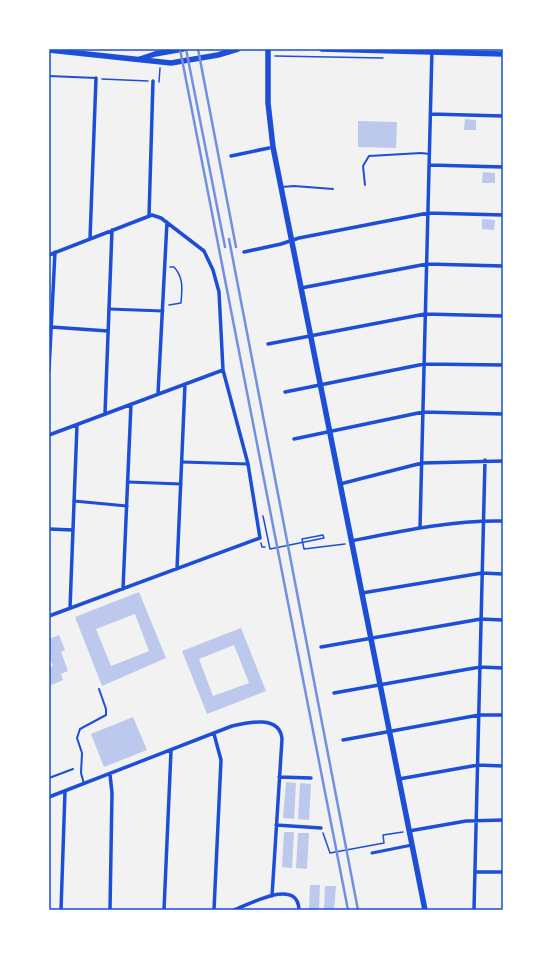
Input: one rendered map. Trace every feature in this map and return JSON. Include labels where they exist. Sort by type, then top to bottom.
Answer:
[{"type":"main road","points":[[139,59],[183,49]]},
{"type":"main road","points":[[49,50],[171,63],[218,55],[238,49]]},
{"type":"main road","points":[[268,49],[268,114],[281,187],[425,910]]},
{"type":"main road","points":[[322,49],[432,50],[503,54]]},
{"type":"street","points":[[420,528],[432,50]]},
{"type":"street","points":[[90,239],[96,78]]},
{"type":"street","points":[[149,216],[153,82]]},
{"type":"street","points":[[430,114],[503,116]]},
{"type":"street","points":[[231,156],[269,148]]},
{"type":"street","points":[[429,165],[503,167]]},
{"type":"street","points":[[244,252],[281,244],[291,240],[428,213],[503,215]]},
{"type":"street","points":[[49,255],[149,216],[157,216],[204,251],[208,256],[219,292],[222,320],[223,370],[248,464],[260,538],[49,616]]},
{"type":"street","points":[[158,394],[167,222]]},
{"type":"street","points":[[105,414],[112,230]]},
{"type":"street","points":[[49,370],[55,252]]},
{"type":"street","points":[[301,288],[427,264],[503,266]]},
{"type":"street","points":[[109,309],[162,311]]},
{"type":"street","points":[[268,344],[425,314],[503,316]]},
{"type":"street","points":[[51,327],[108,330]]},
{"type":"street","points":[[285,392],[424,364],[503,365]]},
{"type":"street","points":[[49,435],[223,370]]},
{"type":"street","points":[[177,569],[185,384]]},
{"type":"street","points":[[123,589],[131,404]]},
{"type":"street","points":[[294,439],[423,412],[503,414]]},
{"type":"street","points":[[70,608],[77,425]]},
{"type":"street","points":[[474,910],[485,460]]},
{"type":"street","points":[[340,484],[422,463],[485,460],[503,461]]},
{"type":"street","points":[[182,462],[248,464]]},
{"type":"street","points":[[128,482],[181,484]]},
{"type":"street","points":[[74,501],[127,506]]},
{"type":"street","points":[[351,541],[420,528],[483,521],[503,521]]},
{"type":"street","points":[[49,529],[73,530]]},
{"type":"street","points":[[362,593],[482,573],[503,574]]},
{"type":"street","points":[[321,647],[481,619],[503,620]]},
{"type":"street","points":[[334,693],[480,667],[503,668]]},
{"type":"street","points":[[343,740],[479,714],[503,715]]},
{"type":"street","points":[[49,797],[238,725],[261,722],[274,724],[281,732],[282,739],[272,896]]},
{"type":"street","points":[[214,734],[222,760],[214,910]]},
{"type":"street","points":[[164,910],[171,751]]},
{"type":"street","points":[[399,778],[478,765],[503,766]]},
{"type":"street","points":[[110,774],[112,793],[110,910]]},
{"type":"street","points":[[279,777],[311,778]]},
{"type":"street","points":[[61,910],[65,791]]},
{"type":"street","points":[[409,831],[476,820],[503,820]]},
{"type":"street","points":[[276,825],[321,828]]},
{"type":"street","points":[[372,852],[412,845]]},
{"type":"street","points":[[475,872],[503,872]]},
{"type":"street","points":[[234,910],[244,908],[272,896],[281,894],[292,895],[298,901],[299,910]]},
{"type":"lane","points":[[49,76],[96,78]]},
{"type":"lane","points":[[365,185],[363,166],[369,156],[430,154]]},
{"type":"lane","points":[[281,187],[294,186],[333,189]]},
{"type":"lane","points":[[84,784],[81,773],[82,753],[77,738],[80,729],[106,715],[106,709],[99,689]]},
{"type":"lane","points":[[49,778],[73,769]]},
{"type":"path","points":[[275,56],[385,58]]},
{"type":"path","points":[[96,78],[153,82]]},
{"type":"path","points":[[163,305],[181,303],[182,280],[180,274],[174,267],[165,266]]},
{"type":"path","points":[[270,549],[324,538],[323,534],[302,539],[304,549],[345,542]]},
{"type":"path","points":[[321,828],[330,853],[384,843],[383,835],[409,831]]},
{"type":"building","points":[[465,119],[476,120],[476,130],[464,130]]},
{"type":"building","points":[[358,121],[397,122],[396,148],[358,147]]},
{"type":"building","points":[[483,172],[495,173],[495,183],[482,183]]},
{"type":"building","points":[[482,219],[495,220],[494,230],[482,229]]},
{"type":"building","points":[[139,592],[166,658],[102,686],[75,617]],"holes":[[[135,614],[149,651],[111,666],[96,629]]]},
{"type":"building","points":[[241,628],[266,691],[207,714],[182,651]],"holes":[[[234,645],[249,683],[213,696],[199,659]]]},
{"type":"building","points":[[59,635],[65,650],[61,652],[68,671],[61,674],[63,680],[49,686],[49,668],[53,666],[49,657],[49,639]]},
{"type":"building","points":[[133,717],[147,750],[104,767],[91,734]]},
{"type":"building","points":[[286,782],[296,783],[294,819],[283,818]]},
{"type":"building","points":[[300,783],[311,784],[309,820],[298,819]]},
{"type":"building","points":[[284,832],[294,832],[292,868],[282,867]]},
{"type":"building","points":[[298,833],[309,833],[307,869],[296,868]]},
{"type":"building","points":[[310,885],[320,885],[319,910],[309,910]]},
{"type":"building","points":[[325,886],[336,886],[334,910],[324,910]]},
{"type":"railway","points":[[180,49],[348,910]]},
{"type":"railway","points":[[186,49],[225,247]]},
{"type":"railway","points":[[198,49],[236,247]]},
{"type":"railway","points":[[229,239],[358,910]]}]
